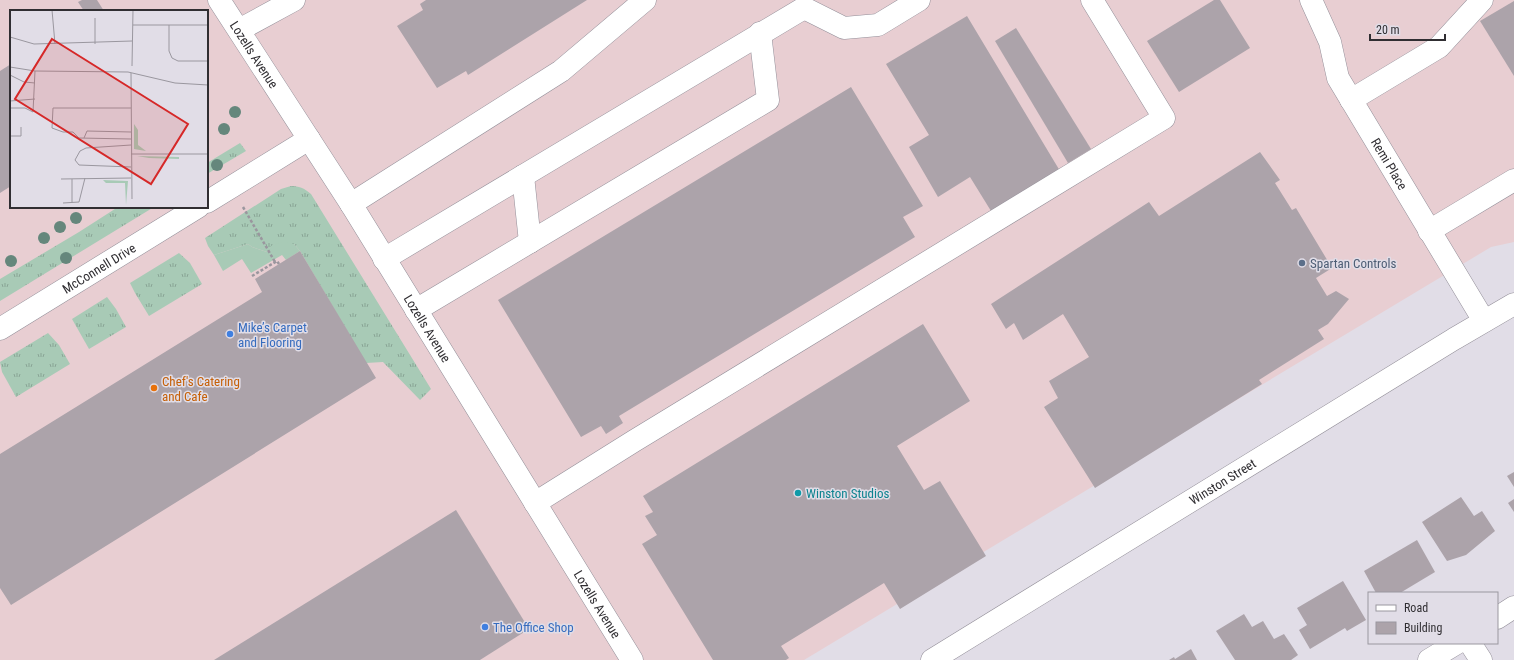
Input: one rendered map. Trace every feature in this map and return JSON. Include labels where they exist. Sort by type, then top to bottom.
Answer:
[{"type":"street","name":"Lozells Avenue","points":[[219,0],[351,204],[632,660]]},
{"type":"street","points":[[239,30],[294,0]]},
{"type":"street","points":[[351,204],[561,71],[645,0]]},
{"type":"street","points":[[384,259],[804,8],[844,28],[878,25],[919,0]]},
{"type":"street","points":[[535,503],[1164,118],[1092,0]]},
{"type":"street","name":"Remi Place","points":[[1311,0],[1330,42],[1338,78],[1484,321]]},
{"type":"street","points":[[1351,100],[1439,48],[1482,0]]},
{"type":"street","points":[[416,310],[768,100],[760,33]]},
{"type":"street","points":[[208,201],[309,139]]},
{"type":"street","points":[[523,176],[530,242]]},
{"type":"street","points":[[1429,231],[1514,180]]},
{"type":"street","name":"McConnell Drive","points":[[0,329],[196,208]]},
{"type":"street","name":"Winston Street","points":[[932,660],[1514,304]]},
{"type":"street","points":[[1498,617],[1514,607]]},
{"type":"street","points":[[1429,660],[1454,644]]},
{"type":"street","points":[[1471,644],[1481,660]]},
{"type":"path","points":[[232,186],[275,262]]},
{"type":"path","points":[[252,276],[277,260],[279,264]]},
{"type":"shaded area","points":[[0,0],[1514,0],[1514,242],[1491,247],[804,660],[0,660]]},
{"type":"green space","points":[[240,143],[246,151],[208,173],[208,162]]},
{"type":"green space","points":[[297,186],[311,194],[431,389],[420,400],[383,362],[366,363],[300,251],[294,244],[273,245],[267,252],[252,247],[248,244],[214,255],[208,246],[205,238],[281,189]]},
{"type":"green space","points":[[116,208],[152,208],[0,301],[0,279]]},
{"type":"green space","points":[[282,242],[294,244],[300,251],[286,260],[282,255],[251,273],[242,259],[223,271],[214,255],[248,244],[252,247],[267,252],[272,245]]},
{"type":"green space","points":[[179,253],[190,263],[202,284],[149,316],[130,283]]},
{"type":"green space","points":[[107,297],[126,327],[89,349],[72,319]]},
{"type":"green space","points":[[48,333],[59,345],[70,364],[16,397],[2,372],[0,362]]},
{"type":"building","points":[[82,0],[97,0],[103,10],[83,10],[78,2]]},
{"type":"building","points":[[426,0],[587,0],[468,75],[466,71],[437,88],[397,26],[423,10],[420,4]]},
{"type":"building","points":[[1214,0],[1220,0],[1250,48],[1179,92],[1147,41]]},
{"type":"building","points":[[1514,1],[1514,76],[1480,21]]},
{"type":"building","points":[[967,16],[1060,171],[991,211],[970,177],[938,197],[909,147],[929,135],[886,64]]},
{"type":"building","points":[[1016,28],[1091,149],[1068,163],[995,41]]},
{"type":"building","points":[[10,65],[10,187],[0,193],[0,71]]},
{"type":"building","points":[[851,87],[923,206],[903,217],[915,237],[619,416],[623,423],[606,434],[601,426],[581,437],[498,300]]},
{"type":"building","points":[[1260,152],[1280,180],[1275,183],[1292,210],[1296,208],[1332,268],[1316,278],[1327,296],[1336,291],[1349,299],[1328,324],[1318,330],[1324,339],[1259,380],[1262,384],[1095,488],[1044,407],[1058,398],[1049,381],[1089,357],[1063,314],[1023,340],[1014,323],[1006,329],[991,304],[1149,202],[1159,216]]},
{"type":"building","points":[[300,251],[376,378],[11,605],[0,588],[0,454],[262,292],[255,279]]},
{"type":"building","name":"Winston Studios","points":[[923,324],[970,401],[897,446],[924,490],[940,481],[986,556],[900,609],[884,583],[781,646],[789,658],[786,660],[713,660],[642,544],[657,535],[645,516],[653,512],[643,496]]},
{"type":"building","points":[[1514,472],[1514,487],[1507,476]]},
{"type":"building","points":[[1461,497],[1474,516],[1482,511],[1495,531],[1466,555],[1447,561],[1422,522]]},
{"type":"building","points":[[1514,499],[1514,512],[1508,503]]},
{"type":"building","points":[[456,510],[529,629],[480,660],[214,660]]},
{"type":"building","points":[[1417,540],[1435,572],[1402,592],[1375,592],[1364,571]]},
{"type":"building","points":[[1343,581],[1366,620],[1347,631],[1345,628],[1310,649],[1299,630],[1307,625],[1297,608]]},
{"type":"building","points":[[1244,614],[1252,627],[1263,621],[1274,639],[1284,634],[1298,655],[1291,660],[1235,660],[1216,631]]},
{"type":"building","points":[[1191,649],[1197,660],[1169,660],[1174,657],[1175,659]]},
{"type":"place","name":"Spartan Controls","points":[[1302,263]]},
{"type":"place","name":"Mike’s Carpet and Flooring","points":[[230,334]]},
{"type":"place","name":"Chef's Catering and Cafe","points":[[154,388]]},
{"type":"place","name":"Winston Studios","points":[[798,493]]},
{"type":"place","name":"The Office Shop","points":[[485,627]]}]
